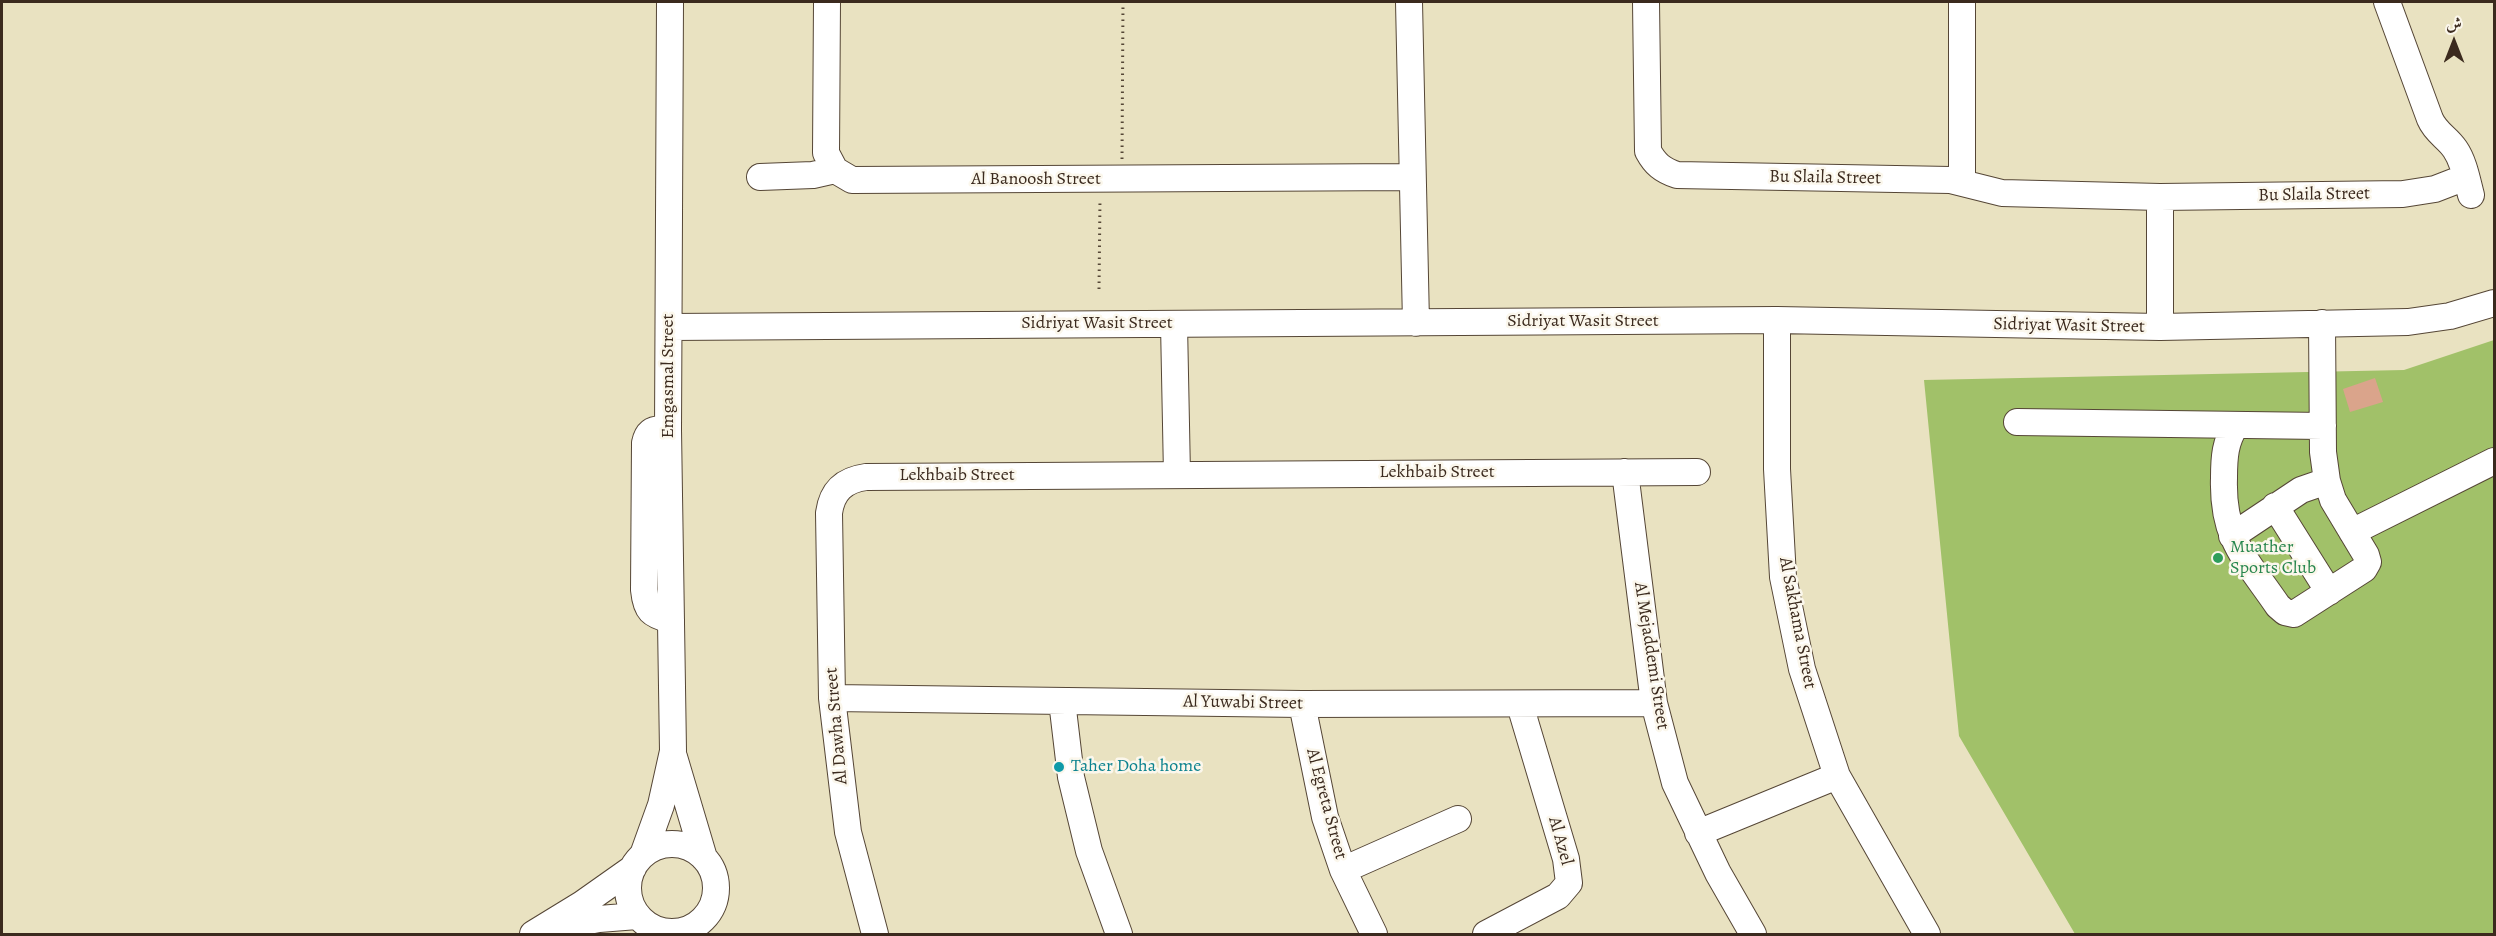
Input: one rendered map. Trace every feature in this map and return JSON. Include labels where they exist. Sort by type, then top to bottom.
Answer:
[{"type":"street","name":"Emgasmal Street","points":[[638,862],[661,805],[673,751],[668,430],[670,2]]},
{"type":"street","points":[[759,177],[813,175],[835,170],[829,162],[825,143],[827,2]]},
{"type":"street","points":[[1409,2],[1416,323]]},
{"type":"street","name":"Bu Slaila Street","points":[[1646,2],[1647,144],[1654,162],[1664,171],[1677,175],[1962,182],[2002,193],[2160,197],[2403,194],[2468,186],[2455,148],[2436,131],[2430,119],[2388,2]]},
{"type":"street","points":[[1962,2],[1962,182]]},
{"type":"street","name":"Al Banoosh Street","points":[[835,170],[852,180],[861,181],[1412,177]]},
{"type":"street","points":[[2160,197],[2160,327]]},
{"type":"street","name":"Sidriyat Wasit Street","points":[[669,327],[1777,321],[2160,327],[2408,322],[2450,316],[2494,303]]},
{"type":"street","name":"Al Sakhama Street","points":[[1777,321],[1777,469],[1783,577],[1802,669],[1837,776],[1927,934]]},
{"type":"street","points":[[2236,425],[2229,435],[2224,452],[2223,500],[2232,536],[2278,606],[2285,612],[2299,612],[2367,566],[2367,558],[2333,500],[2327,481],[2323,452],[2322,323]]},
{"type":"street","points":[[1174,324],[1177,475]]},
{"type":"street","points":[[2017,422],[2323,426]]},
{"type":"street","points":[[2352,532],[2494,461]]},
{"type":"street","name":"Al Mejaddemi Street","points":[[1625,472],[1654,703],[1675,783],[1698,833],[1754,934]]},
{"type":"street","name":"Lekhbaib Street","points":[[829,513],[831,502],[844,483],[854,478],[866,477],[1696,472]]},
{"type":"street","points":[[2232,536],[2301,490],[2327,481]]},
{"type":"street","points":[[2275,506],[2329,592]]},
{"type":"street","name":"Al Dawha Street","points":[[829,513],[832,698],[848,832],[875,934]]},
{"type":"street","name":"Al Yuwabi Street","points":[[832,698],[1302,704],[1654,703]]},
{"type":"street","points":[[1062,701],[1071,777],[1089,850],[1119,934]]},
{"type":"street","name":"Al Egreta Street","points":[[1302,704],[1321,799],[1343,870],[1374,934]]},
{"type":"street","name":"Al Azel","points":[[1486,934],[1558,896],[1569,883],[1566,859],[1520,705]]},
{"type":"street","name":"Emgasmal Street","points":[[673,751],[704,858]]},
{"type":"street","points":[[1698,833],[1837,776]]},
{"type":"street","points":[[1343,870],[1458,819]]},
{"type":"street","points":[[535,934],[657,847],[674,844],[690,848],[704,858],[713,872],[717,888],[713,905],[705,917],[694,926],[681,932],[667,933],[650,927],[637,916],[630,901],[628,884],[638,862]]},
{"type":"street","points":[[713,905],[718,934]]},
{"type":"street","points":[[535,934],[571,923],[637,916]]},
{"type":"path","points":[[1099,290],[1111,179],[1123,2]]},
{"type":"green space","name":"Muather Sports Club","points":[[2494,340],[2494,934],[2075,934],[1959,736],[1924,380],[2404,370]]},
{"type":"building","points":[[2375,378],[2383,402],[2350,412],[2343,389]]},
{"type":"place","name":"Muather Sports Club","points":[[2218,558]]},
{"type":"place","name":"Taher Doha home","points":[[1059,767]]}]
